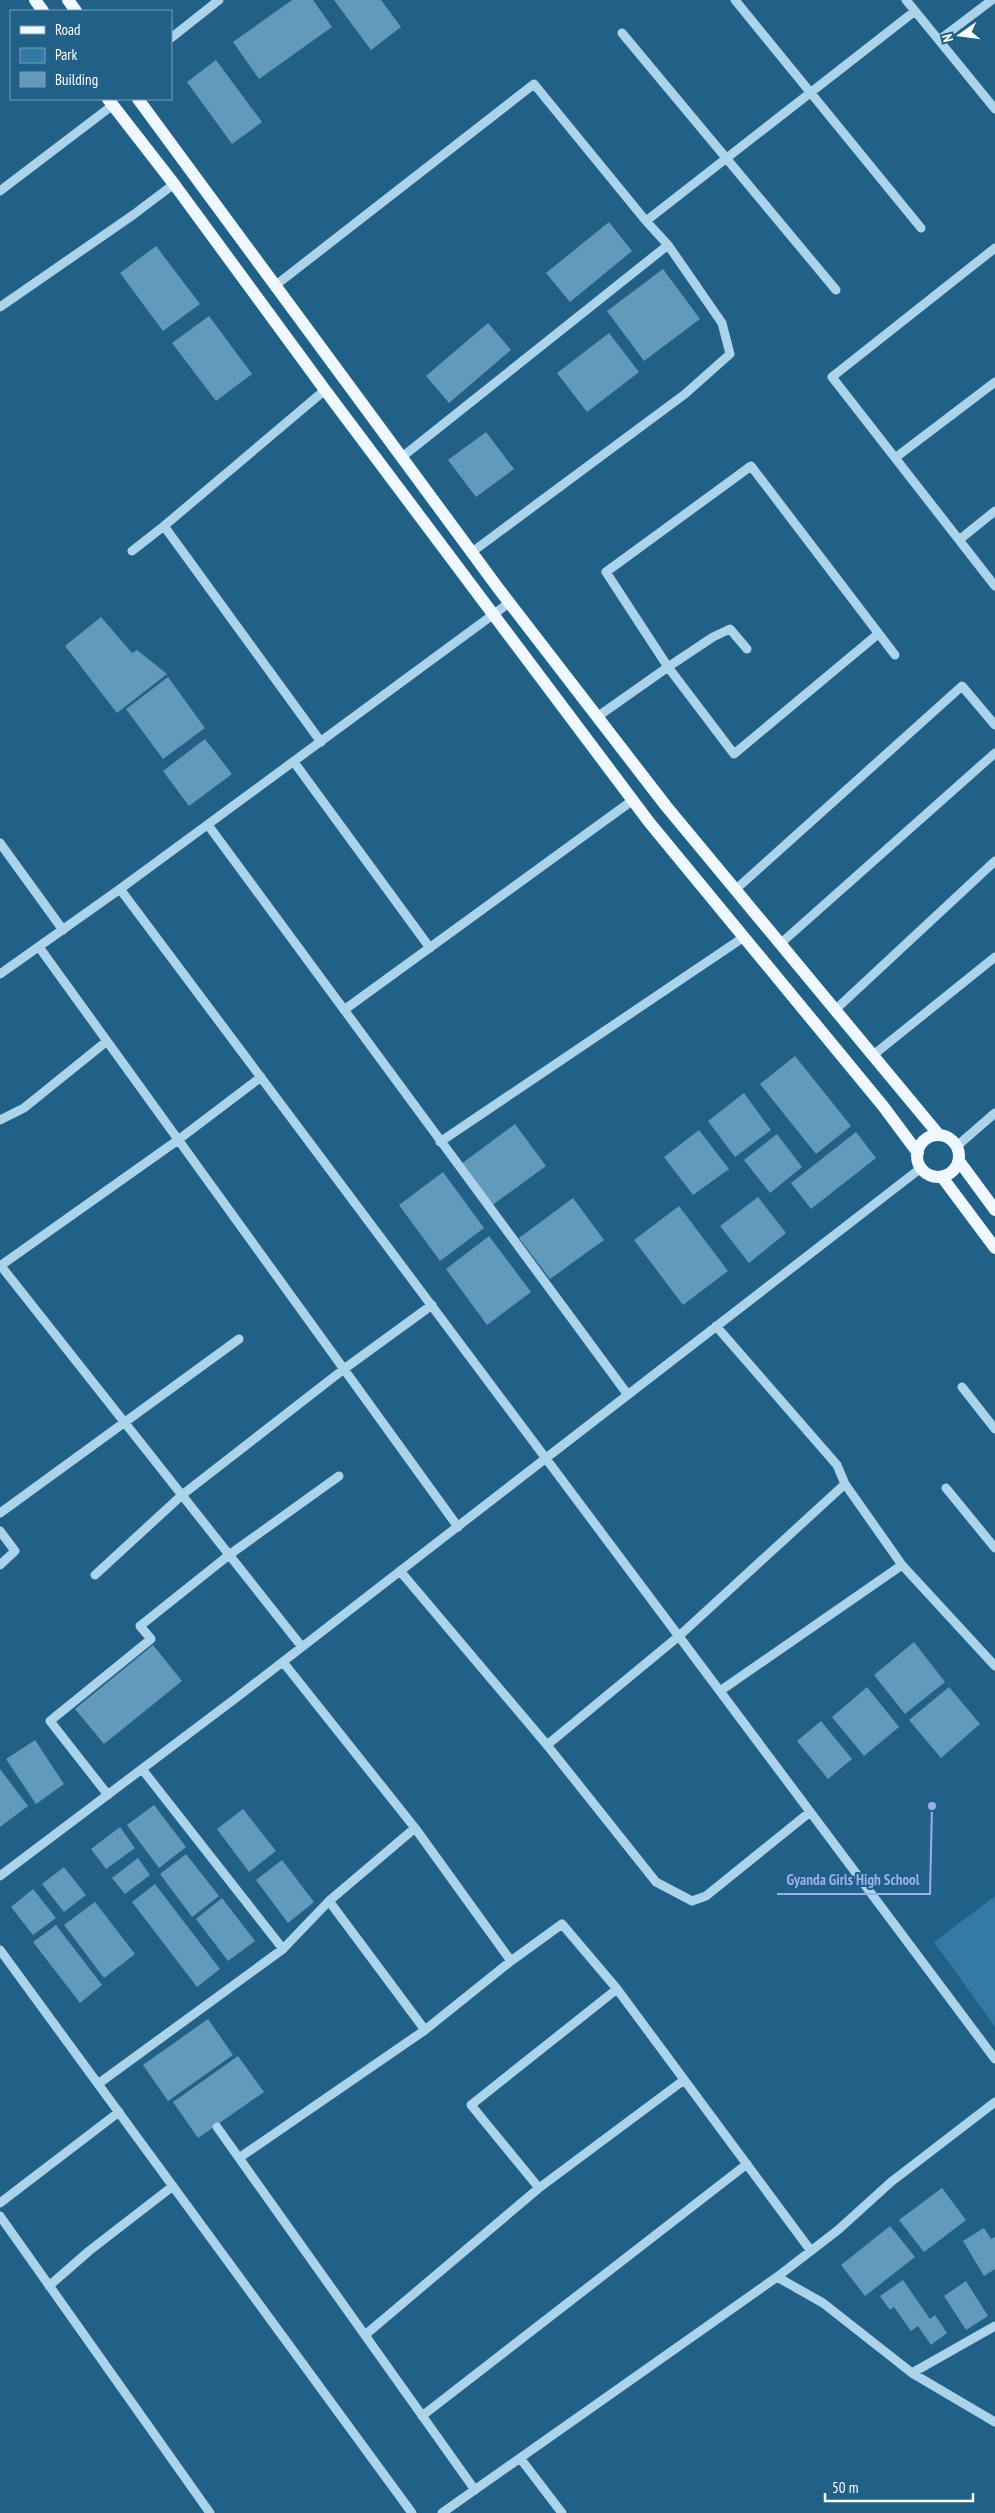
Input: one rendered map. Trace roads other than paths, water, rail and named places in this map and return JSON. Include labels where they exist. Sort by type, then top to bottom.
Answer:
[{"type":"main road","points":[[110,102],[174,184],[324,390],[633,800],[883,1106],[918,1153],[921,1168],[926,1174],[942,1177],[956,1169],[959,1161],[957,1146],[949,1138],[939,1135],[666,806],[509,603],[139,100]]},
{"type":"main road","points":[[918,1153],[925,1140],[939,1135]]},
{"type":"main road","points":[[959,1161],[995,1210]]},
{"type":"main road","points":[[942,1177],[995,1248]]},
{"type":"street","points":[[172,37],[218,0]]},
{"type":"street","points":[[735,0],[921,228]]},
{"type":"street","points":[[906,0],[995,109]]},
{"type":"street","points":[[939,40],[992,0]]},
{"type":"street","points":[[646,221],[915,11]]},
{"type":"street","points":[[622,33],[836,290]]},
{"type":"street","points":[[276,286],[534,84],[646,221],[668,245],[722,323],[730,354],[684,394],[472,552]]},
{"type":"street","points":[[0,191],[110,102]]},
{"type":"street","points":[[0,307],[133,215],[174,184]]},
{"type":"street","points":[[402,458],[668,245]]},
{"type":"street","points":[[995,248],[832,377],[995,586]]},
{"type":"street","points":[[895,458],[995,382]]},
{"type":"street","points":[[132,551],[324,390]]},
{"type":"street","points":[[878,634],[734,754],[668,667],[606,572],[751,466],[894,655]]},
{"type":"street","points":[[959,540],[995,511]]},
{"type":"street","points":[[164,526],[321,742]]},
{"type":"street","points":[[0,974],[208,825],[509,603]]},
{"type":"street","points":[[597,717],[713,637],[730,630],[747,649]]},
{"type":"street","points":[[735,890],[962,686],[995,725]]},
{"type":"street","points":[[780,944],[995,753]]},
{"type":"street","points":[[294,762],[430,948]]},
{"type":"street","points":[[344,1010],[633,800]]},
{"type":"street","points":[[208,825],[628,1395]]},
{"type":"street","points":[[0,844],[63,930]]},
{"type":"street","points":[[834,1010],[995,861]]},
{"type":"street","points":[[120,889],[995,2059]]},
{"type":"street","points":[[440,1142],[744,938]]},
{"type":"street","points":[[39,946],[458,1527]]},
{"type":"street","points":[[872,1056],[995,957]]},
{"type":"street","points":[[0,1120],[24,1108],[107,1042]]},
{"type":"street","points":[[261,1076],[178,1140],[0,1266],[302,1647]]},
{"type":"street","points":[[957,1146],[995,1113]]},
{"type":"street","points":[[0,1876],[284,1662],[921,1168]]},
{"type":"street","points":[[95,1575],[182,1496],[344,1369],[432,1305]]},
{"type":"street","points":[[716,1326],[837,1465],[845,1484],[902,1565],[995,1666]]},
{"type":"street","points":[[0,1513],[125,1424],[239,1339]]},
{"type":"street","points":[[962,1387],[995,1429]]},
{"type":"street","points":[[108,1795],[50,1721],[151,1639],[140,1626],[229,1555],[339,1476]]},
{"type":"street","points":[[547,1745],[679,1636],[845,1484]]},
{"type":"street","points":[[946,1488],[995,1548]]},
{"type":"street","points":[[0,1531],[15,1552],[0,1565]]},
{"type":"street","points":[[720,1691],[902,1565]]},
{"type":"street","points":[[400,1571],[547,1745],[656,1882],[692,1901],[706,1896],[810,1812]]},
{"type":"street","points":[[284,1662],[415,1828],[511,1961]]},
{"type":"street","points":[[142,1769],[283,1948]]},
{"type":"street","points":[[98,2084],[283,1948],[329,1900],[415,1828]]},
{"type":"street","points":[[329,1900],[425,2030]]},
{"type":"street","points":[[239,2158],[425,2030],[511,1961],[562,1924],[617,1989],[811,2251]]},
{"type":"street","points":[[0,1950],[412,2513]]},
{"type":"street","points":[[539,2188],[471,2105],[617,1989]]},
{"type":"street","points":[[364,2335],[539,2188],[684,2080]]},
{"type":"street","points":[[444,2512],[777,2277],[811,2251],[891,2182],[995,2102]]},
{"type":"street","points":[[0,2203],[119,2112]]},
{"type":"street","points":[[217,2127],[475,2490]]},
{"type":"street","points":[[422,2416],[746,2164]]},
{"type":"street","points":[[49,2286],[90,2251],[173,2186]]},
{"type":"street","points":[[0,2216],[210,2513]]},
{"type":"street","points":[[777,2277],[823,2303],[912,2372],[995,2422]]},
{"type":"street","points":[[912,2372],[995,2326]]},
{"type":"street","points":[[520,2458],[562,2513]]},
{"type":"place","name":"Gyanda Girls High School","points":[[932,1806]]}]
